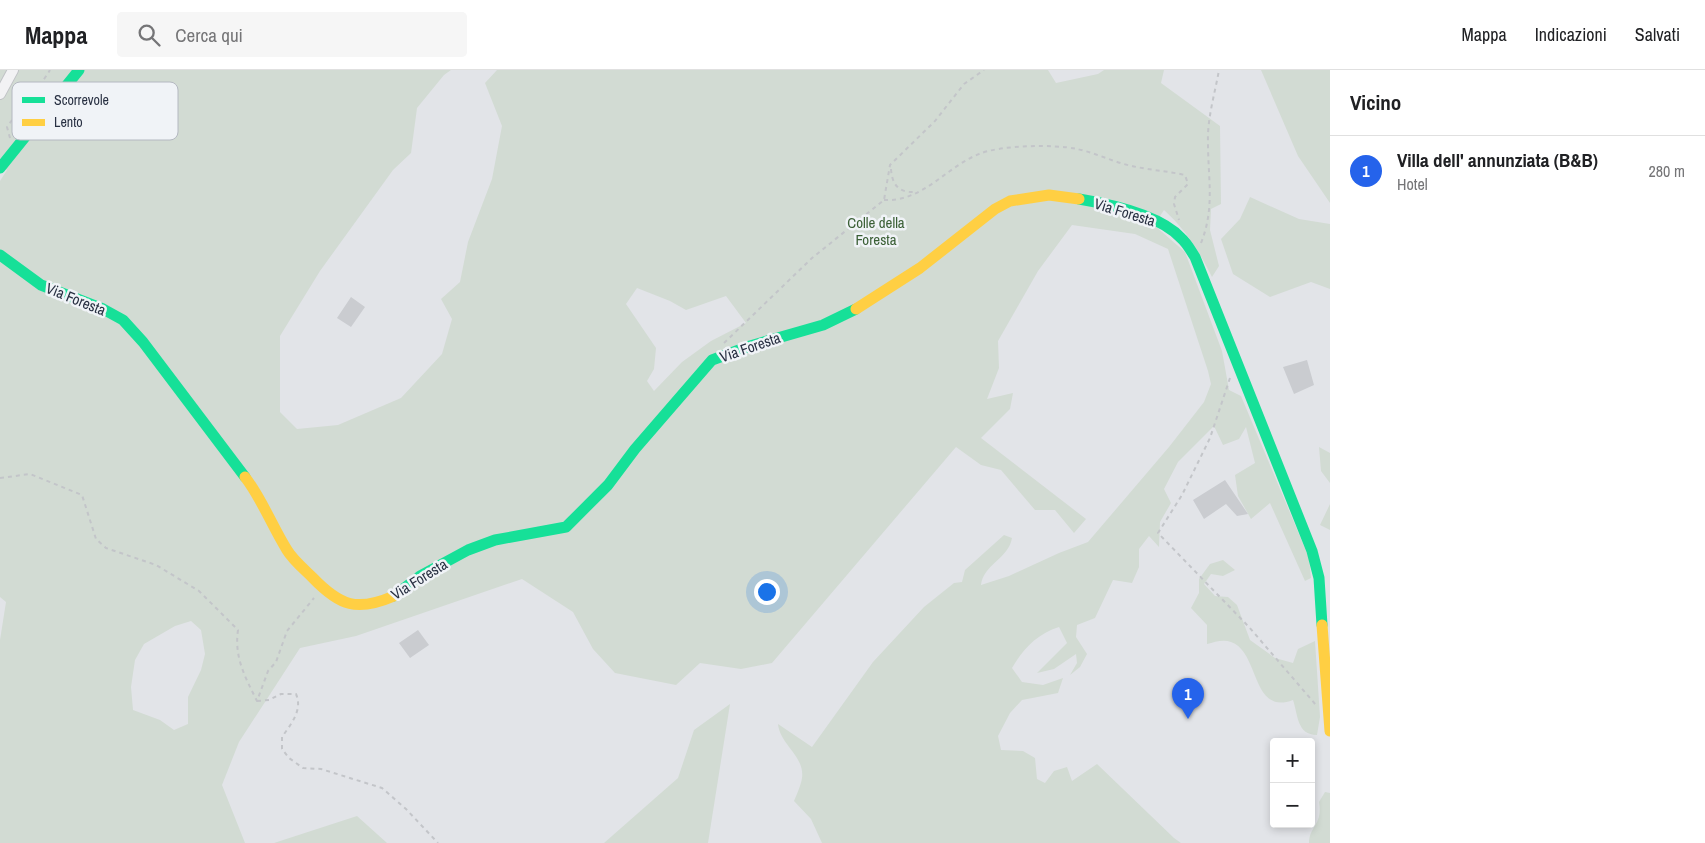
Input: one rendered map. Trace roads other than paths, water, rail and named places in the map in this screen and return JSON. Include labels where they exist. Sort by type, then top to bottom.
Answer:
[{"type":"main road","points":[[69,82],[79,70]]},
{"type":"main road","points":[[0,168],[23,140]]},
{"type":"main road","name":"Via Foresta","points":[[0,255],[41,285],[103,309],[123,320],[143,342],[250,482],[288,552],[328,594],[338,601],[361,605],[378,603],[395,596],[420,576],[468,550],[495,540],[566,527],[608,485],[635,450],[712,360],[750,346],[823,324],[867,304],[920,268],[995,209],[1017,199],[1049,196],[1102,203],[1161,223],[1181,237],[1195,257],[1306,535],[1319,578],[1330,731]]},
{"type":"street","points":[[0,94],[13,70]]},
{"type":"place","name":"Villa dell' annunziata (B&B)","points":[[1188,719]]},
{"type":"park label","name":"Colle della Foresta","points":[[876,230]]}]
